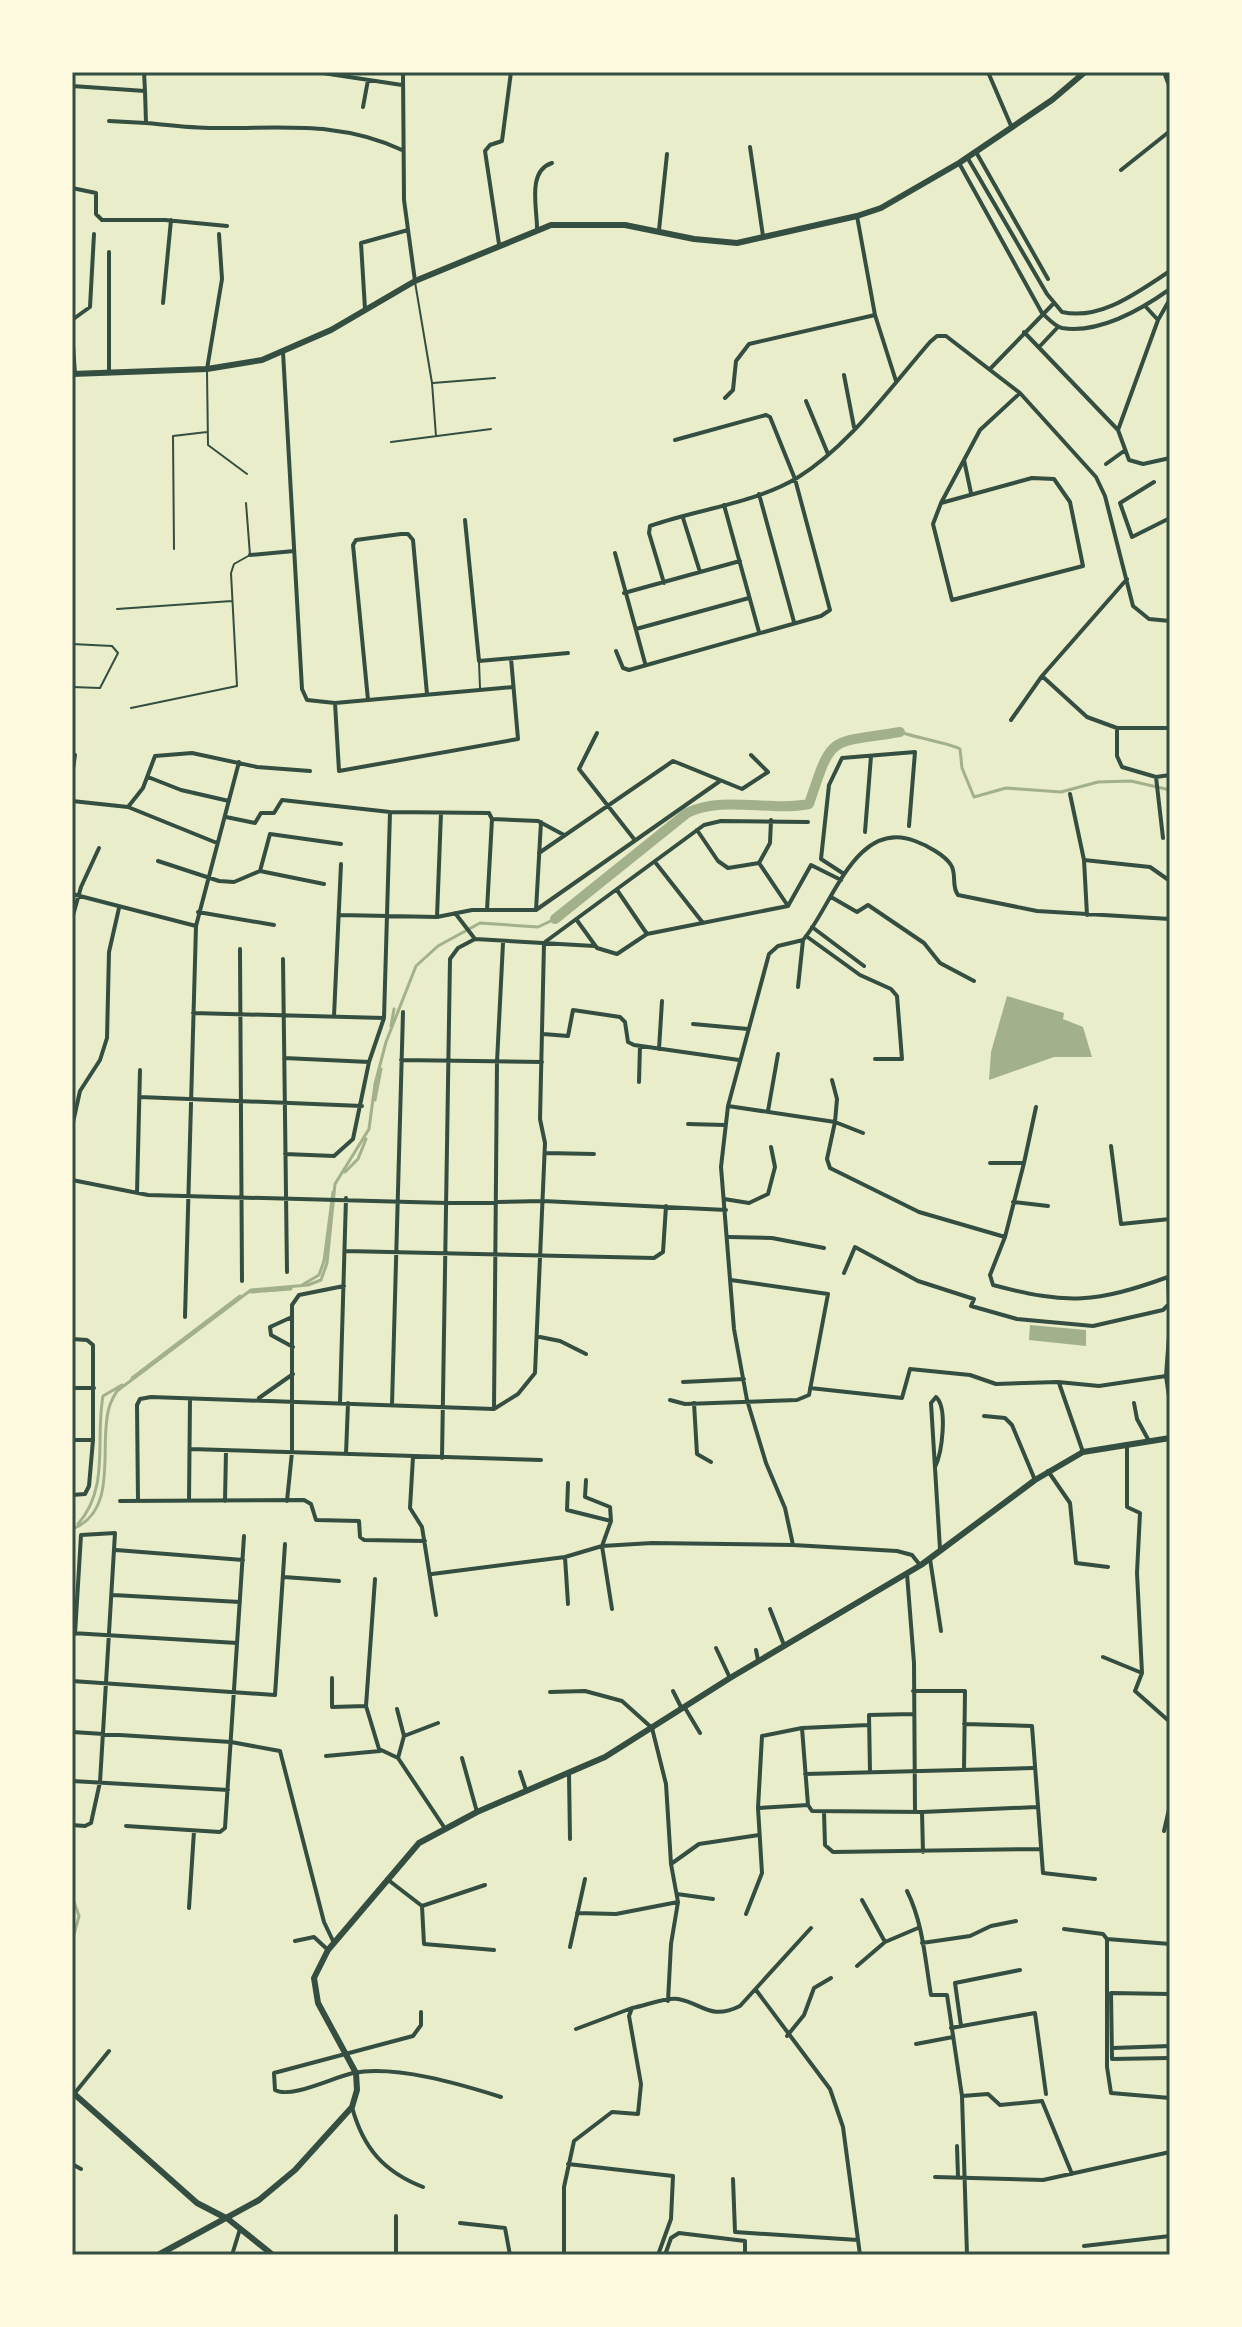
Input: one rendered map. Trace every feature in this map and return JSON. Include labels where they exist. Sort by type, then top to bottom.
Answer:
[{"type":"main road","points":[[74,374],[207,369],[262,360],[283,352],[415,281],[537,228],[592,222],[659,230],[718,242],[763,239],[857,216],[881,208],[959,163],[1012,128],[1085,72]]},
{"type":"main road","points":[[158,2255],[228,2219],[295,2170],[352,2107],[357,2090],[356,2073],[314,1989],[314,1978],[328,1950],[419,1843],[444,1827],[605,1757],[682,1706],[907,1574],[1035,1480],[1083,1452],[1170,1438]]},
{"type":"main road","points":[[73,2093],[197,2203],[228,2219],[273,2255]]},
{"type":"street","points":[[144,72],[146,123]]},
{"type":"street","points":[[316,72],[402,85]]},
{"type":"street","points":[[403,72],[402,150],[415,281]]},
{"type":"street","points":[[499,244],[485,151],[490,145],[502,141],[511,72]]},
{"type":"street","points":[[988,72],[1012,128]]},
{"type":"street","points":[[1164,72],[1170,88]]},
{"type":"street","points":[[363,107],[368,80]]},
{"type":"street","points":[[72,86],[145,91]]},
{"type":"street","points":[[109,121],[211,128],[315,126],[353,131],[402,150]]},
{"type":"street","points":[[1121,170],[1170,131]]},
{"type":"street","points":[[750,147],[763,239]]},
{"type":"street","points":[[976,152],[1048,279]]},
{"type":"street","points":[[659,230],[667,154]]},
{"type":"street","points":[[967,157],[1062,312],[1085,313],[1125,300],[1170,271]]},
{"type":"street","points":[[537,228],[537,175],[543,166],[552,163]]},
{"type":"street","points":[[959,163],[1042,313],[1058,327]]},
{"type":"street","points":[[72,188],[96,193],[96,214],[102,220],[171,220],[227,226]]},
{"type":"street","points":[[857,216],[875,315],[896,382]]},
{"type":"street","points":[[163,303],[171,220]]},
{"type":"street","points":[[365,309],[361,243],[408,230]]},
{"type":"street","points":[[72,320],[88,311],[91,303],[94,234]]},
{"type":"street","points":[[207,369],[222,279],[219,234]]},
{"type":"street","points":[[109,252],[109,371]]},
{"type":"street","points":[[1041,345],[1058,327],[1094,324],[1145,306],[1170,289]]},
{"type":"street","points":[[1118,430],[1158,320],[1170,299]]},
{"type":"street","points":[[990,369],[1054,303]]},
{"type":"street","points":[[1145,306],[1158,320]]},
{"type":"street","points":[[725,398],[733,390],[736,361],[749,344],[875,315]]},
{"type":"street","points":[[72,331],[74,374]]},
{"type":"street","points":[[1024,332],[1041,345],[1118,430],[1129,460],[1139,464],[1170,458]]},
{"type":"street","points":[[664,583],[649,528],[759,494],[795,479],[828,454],[937,336],[946,336],[1020,393],[1096,477],[1114,528],[1133,606],[1143,616],[1170,621]]},
{"type":"street","points":[[283,352],[303,692],[311,702],[335,703],[513,687]]},
{"type":"street","points":[[844,375],[854,427]]},
{"type":"street","points":[[941,503],[1032,478],[1054,479],[1070,502],[1085,564],[952,600],[933,524],[941,503],[980,430],[1020,393]]},
{"type":"street","points":[[806,401],[828,454]]},
{"type":"street","points":[[616,651],[625,670],[830,610],[795,479],[768,416],[675,440]]},
{"type":"street","points":[[1106,464],[1124,451]]},
{"type":"street","points":[[964,458],[971,493]]},
{"type":"street","points":[[1154,482],[1120,503],[1132,537],[1170,518]]},
{"type":"street","points":[[759,494],[794,622]]},
{"type":"street","points":[[724,505],[759,632]]},
{"type":"street","points":[[683,518],[700,572]]},
{"type":"street","points":[[465,520],[479,661],[568,653]]},
{"type":"street","points":[[1114,528],[1127,522]]},
{"type":"street","points":[[368,700],[353,545],[356,540],[401,534],[408,534],[413,540],[427,694]]},
{"type":"street","points":[[250,555],[294,551]]},
{"type":"street","points":[[615,553],[645,663]]},
{"type":"street","points":[[624,593],[740,561]]},
{"type":"street","points":[[1011,720],[1042,676],[1117,592],[1126,576]]},
{"type":"street","points":[[1117,592],[1131,594]]},
{"type":"street","points":[[636,629],[749,598]]},
{"type":"street","points":[[335,703],[339,771],[518,739],[511,658]]},
{"type":"street","points":[[1042,676],[1087,717],[1117,728],[1168,728]]},
{"type":"street","points":[[1117,728],[1117,756],[1122,767],[1156,777],[1170,775]]},
{"type":"street","points":[[597,733],[579,769],[634,839]]},
{"type":"street","points":[[844,874],[821,859],[829,785],[842,758],[915,752],[909,826]]},
{"type":"street","points":[[128,807],[148,777],[155,756],[192,753],[272,769],[310,771]]},
{"type":"street","points":[[72,776],[75,755]]},
{"type":"street","points":[[539,853],[673,761],[742,789],[768,772],[751,755]]},
{"type":"street","points":[[865,832],[871,756]]},
{"type":"street","points":[[185,1317],[196,926],[239,762]]},
{"type":"street","points":[[148,777],[181,790],[229,801]]},
{"type":"street","points":[[1156,777],[1163,838]]},
{"type":"street","points":[[339,915],[437,917],[487,910],[536,910],[720,781]]},
{"type":"street","points":[[1070,794],[1084,860],[1087,915]]},
{"type":"street","points":[[226,817],[255,823],[261,813],[274,813],[282,800],[390,812],[491,816],[541,822],[564,835]]},
{"type":"street","points":[[72,801],[128,807],[217,843]]},
{"type":"street","points":[[285,1154],[334,1156],[353,1139],[369,1062],[384,1018],[390,812]]},
{"type":"street","points":[[437,917],[441,813]]},
{"type":"street","points":[[487,910],[491,816]]},
{"type":"street","points":[[759,863],[770,843],[771,820]]},
{"type":"street","points":[[536,910],[541,822]]},
{"type":"street","points":[[544,943],[697,830],[713,822],[808,822]]},
{"type":"street","points":[[697,830],[724,867],[759,863]]},
{"type":"street","points":[[260,871],[270,834],[341,844]]},
{"type":"street","points":[[798,987],[805,938],[844,874],[855,857],[870,846],[891,838],[907,838],[922,843],[952,865],[958,895],[1037,911],[1170,919]]},
{"type":"street","points":[[72,919],[99,848]]},
{"type":"street","points":[[1084,860],[1150,867],[1170,881]]},
{"type":"street","points":[[158,861],[207,878],[234,882],[260,871],[324,884]]},
{"type":"street","points":[[655,862],[703,924]]},
{"type":"street","points":[[759,863],[788,906]]},
{"type":"street","points":[[334,1016],[341,864]]},
{"type":"street","points":[[575,918],[594,946],[603,953],[617,954],[647,934],[788,906],[811,865],[841,880]]},
{"type":"street","points":[[617,889],[647,934]]},
{"type":"street","points":[[72,894],[196,926]]},
{"type":"street","points":[[831,897],[857,912],[868,905],[924,943],[940,963],[974,981]]},
{"type":"street","points":[[72,1127],[80,1091],[100,1060],[107,1038],[109,952],[119,908]]},
{"type":"street","points":[[198,912],[274,925]]},
{"type":"street","points":[[455,913],[475,939]]},
{"type":"street","points":[[812,927],[864,966]]},
{"type":"street","points":[[793,1545],[785,1508],[766,1463],[747,1400],[734,1329],[721,1167],[728,1106],[769,954],[778,946],[805,938]]},
{"type":"street","points":[[805,938],[860,975],[891,989],[897,996],[902,1059],[875,1059]]},
{"type":"street","points":[[442,1458],[450,959],[458,948],[475,939],[594,946]]},
{"type":"street","points":[[494,1409],[497,1062],[503,943]]},
{"type":"street","points":[[138,1501],[138,1401],[151,1397],[494,1409],[530,1383],[536,1368],[540,1337],[545,1153],[540,1119],[544,943]]},
{"type":"street","points":[[240,949],[242,1281]]},
{"type":"street","points":[[283,959],[287,1272]]},
{"type":"street","points":[[659,1049],[662,1001]]},
{"type":"street","points":[[543,1034],[568,1036],[573,1010],[611,1015],[625,1022],[629,1043],[739,1060]]},
{"type":"street","points":[[392,1405],[403,1012]]},
{"type":"street","points":[[193,1013],[384,1018]]},
{"type":"street","points":[[693,1024],[748,1029]]},
{"type":"street","points":[[639,1082],[640,1046]]},
{"type":"street","points":[[768,1111],[778,1054]]},
{"type":"street","points":[[284,1058],[369,1062]]},
{"type":"street","points":[[401,1060],[542,1062]]},
{"type":"street","points":[[137,1193],[140,1070]]},
{"type":"street","points":[[832,1080],[837,1099],[827,1159],[830,1168],[919,1212],[1005,1237]]},
{"type":"street","points":[[140,1097],[362,1106]]},
{"type":"street","points":[[728,1106],[835,1122],[863,1133]]},
{"type":"street","points":[[844,1273],[855,1247],[918,1281],[974,1299],[971,1306],[1017,1319],[1093,1326],[1163,1310],[1169,1304],[1169,1277],[1132,1290],[1078,1300],[1021,1292],[990,1281],[1005,1237],[1036,1107]]},
{"type":"street","points":[[688,1124],[726,1125]]},
{"type":"street","points":[[1111,1146],[1121,1224],[1170,1219]]},
{"type":"street","points":[[724,1199],[749,1203],[768,1194],[775,1167],[771,1147]]},
{"type":"street","points":[[545,1153],[594,1154]]},
{"type":"street","points":[[990,1163],[1024,1163]]},
{"type":"street","points":[[72,1180],[137,1193],[188,1196],[497,1204],[543,1201],[726,1210]]},
{"type":"street","points":[[340,1402],[346,1198]]},
{"type":"street","points":[[1013,1202],[1048,1206]]},
{"type":"street","points":[[345,1251],[446,1256],[658,1258],[663,1252],[666,1206]]},
{"type":"street","points":[[729,1237],[772,1238],[824,1248]]},
{"type":"street","points":[[670,1400],[694,1403],[797,1400],[809,1395],[829,1295],[823,1291],[731,1280]]},
{"type":"street","points":[[287,1501],[292,1452],[292,1305],[299,1295],[344,1286]]},
{"type":"street","points":[[292,1317],[270,1327],[271,1335],[293,1347]]},
{"type":"street","points":[[1170,1322],[1166,1376],[1170,1404]]},
{"type":"street","points":[[540,1337],[560,1341],[586,1354]]},
{"type":"street","points":[[72,1339],[87,1340],[93,1345],[94,1388],[88,1489],[83,1495],[72,1495]]},
{"type":"street","points":[[810,1388],[902,1398],[910,1369],[970,1375],[996,1384],[1058,1382],[1099,1386],[1166,1376]]},
{"type":"street","points":[[257,1400],[293,1374]]},
{"type":"street","points":[[683,1382],[744,1379]]},
{"type":"street","points":[[1058,1382],[1083,1452]]},
{"type":"street","points":[[72,1388],[94,1388]]},
{"type":"street","points":[[934,1469],[939,1459],[942,1409],[936,1397],[931,1403],[934,1469],[940,1552]]},
{"type":"street","points":[[189,1501],[190,1399]]},
{"type":"street","points":[[346,1454],[348,1403]]},
{"type":"street","points":[[694,1403],[697,1454],[711,1462]]},
{"type":"street","points":[[1134,1403],[1137,1419],[1149,1442]]},
{"type":"street","points":[[984,1416],[1005,1418],[1012,1425],[1035,1480]]},
{"type":"street","points":[[72,1440],[93,1440]]},
{"type":"street","points":[[1127,1444],[1127,1507],[1140,1513],[1141,1522],[1137,1573],[1142,1673],[1135,1691],[1170,1722]]},
{"type":"street","points":[[190,1449],[541,1460]]},
{"type":"street","points":[[225,1501],[226,1450]]},
{"type":"street","points":[[413,1457],[410,1508],[422,1527],[432,1574],[436,1615]]},
{"type":"street","points":[[1169,1497],[1170,1458]]},
{"type":"street","points":[[1048,1471],[1070,1503],[1076,1563],[1108,1567]]},
{"type":"street","points":[[586,1480],[585,1497],[608,1505],[611,1521],[602,1546],[612,1609]]},
{"type":"street","points":[[568,1483],[567,1510],[611,1521]]},
{"type":"street","points":[[120,1501],[308,1502],[316,1520],[359,1521],[360,1537],[364,1540],[425,1541]]},
{"type":"street","points":[[72,1825],[85,1826],[95,1817],[100,1782],[103,1734],[107,1684],[110,1636],[116,1550],[115,1533],[81,1535],[74,1634],[110,1636],[237,1643]]},
{"type":"street","points":[[126,1826],[224,1830],[244,1536]]},
{"type":"street","points":[[432,1574],[565,1557],[602,1546],[652,1543],[793,1545],[897,1551],[912,1555],[921,1565]]},
{"type":"street","points":[[72,1681],[272,1696],[277,1692],[285,1544]]},
{"type":"street","points":[[116,1550],[243,1560]]},
{"type":"street","points":[[565,1557],[568,1604]]},
{"type":"street","points":[[930,1559],[941,1631]]},
{"type":"street","points":[[907,1574],[915,1812]]},
{"type":"street","points":[[284,1577],[339,1581]]},
{"type":"street","points":[[375,1579],[366,1706],[380,1751]]},
{"type":"street","points":[[113,1595],[240,1602]]},
{"type":"street","points":[[770,1609],[785,1648]]},
{"type":"street","points":[[716,1648],[730,1678]]},
{"type":"street","points":[[756,1650],[759,1662]]},
{"type":"street","points":[[1103,1657],[1142,1673]]},
{"type":"street","points":[[332,1678],[332,1707],[366,1706]]},
{"type":"street","points":[[913,1691],[964,1690],[964,1770]]},
{"type":"street","points":[[550,1692],[585,1691],[622,1701],[652,1728],[666,1784],[671,1864],[678,1902],[671,1944],[668,2001]]},
{"type":"street","points":[[673,1691],[700,1733]]},
{"type":"street","points":[[397,1709],[404,1736],[398,1758]]},
{"type":"street","points":[[870,1772],[868,1725],[871,1714],[913,1714]]},
{"type":"street","points":[[404,1736],[438,1723]]},
{"type":"street","points":[[964,1724],[1032,1726],[1043,1873],[1095,1879]]},
{"type":"street","points":[[746,1914],[762,1873],[758,1808],[761,1739],[767,1733],[802,1728],[868,1725]]},
{"type":"street","points":[[802,1728],[808,1805],[812,1811],[922,1812],[1037,1807]]},
{"type":"street","points":[[72,1732],[231,1742],[276,1749],[282,1754],[324,1922],[334,1943]]},
{"type":"street","points":[[326,1756],[380,1751],[398,1758],[444,1827]]},
{"type":"street","points":[[462,1758],[477,1812]]},
{"type":"street","points":[[805,1774],[1033,1768]]},
{"type":"street","points":[[520,1772],[526,1790]]},
{"type":"street","points":[[569,1774],[570,1839]]},
{"type":"street","points":[[72,1781],[228,1790]]},
{"type":"street","points":[[758,1808],[808,1805]]},
{"type":"street","points":[[1164,1831],[1170,1805]]},
{"type":"street","points":[[824,1812],[825,1845],[831,1851],[1041,1849]]},
{"type":"street","points":[[922,1812],[923,1852]]},
{"type":"street","points":[[189,1908],[194,1831]]},
{"type":"street","points":[[671,1864],[699,1844],[759,1835]]},
{"type":"street","points":[[387,1879],[422,1906],[424,1944],[494,1950]]},
{"type":"street","points":[[570,1947],[585,1879]]},
{"type":"street","points":[[422,1906],[485,1885]]},
{"type":"street","points":[[907,1891],[919,1916],[918,1928],[931,1995],[947,1995],[962,2096],[961,2177]]},
{"type":"street","points":[[677,1894],[713,1899]]},
{"type":"street","points":[[862,1900],[885,1942]]},
{"type":"street","points":[[577,1913],[616,1914],[678,1902]]},
{"type":"street","points":[[922,1943],[970,1936],[991,1926],[1016,1921]]},
{"type":"street","points":[[576,2029],[632,2008],[678,1999],[702,2011],[730,2011],[740,2006],[811,1928]]},
{"type":"street","points":[[857,1966],[885,1942],[918,1928]]},
{"type":"street","points":[[1064,1929],[1103,1934],[1107,1939],[1107,2067],[1111,2093],[1170,2098]]},
{"type":"street","points":[[295,1941],[314,1937],[328,1950]]},
{"type":"street","points":[[1107,1939],[1170,1944]]},
{"type":"street","points":[[962,2026],[955,1983],[1020,1970]]},
{"type":"street","points":[[787,2036],[804,2015],[814,1988],[831,1978]]},
{"type":"street","points":[[756,1989],[779,2017],[787,2036],[830,2089],[843,2127],[860,2255]]},
{"type":"street","points":[[1170,1994],[1111,1993],[1112,2059],[1170,2058]]},
{"type":"street","points":[[564,2255],[568,2164],[574,2141],[598,2119],[612,2112],[638,2114],[641,2084],[629,2016],[632,2008]]},
{"type":"street","points":[[421,2012],[421,2025],[413,2036],[274,2073],[272,2084],[283,2093],[356,2073],[417,2076],[501,2097]]},
{"type":"street","points":[[951,2028],[1035,2013],[1046,2094]]},
{"type":"street","points":[[916,2044],[953,2037]]},
{"type":"street","points":[[1113,2048],[1170,2046]]},
{"type":"street","points":[[73,2093],[109,2051]]},
{"type":"street","points":[[962,2096],[988,2094],[1000,2105],[1042,2101],[1073,2175]]},
{"type":"street","points":[[352,2107],[371,2152],[400,2178],[423,2187]]},
{"type":"street","points":[[957,2146],[967,2255]]},
{"type":"street","points":[[935,2177],[1030,2180],[1073,2175],[1170,2152]]},
{"type":"street","points":[[72,2164],[81,2169]]},
{"type":"street","points":[[568,2164],[673,2176],[671,2219],[658,2255]]},
{"type":"street","points":[[733,2179],[735,2232],[858,2240]]},
{"type":"street","points":[[396,2216],[396,2255]]},
{"type":"street","points":[[460,2223],[505,2228],[510,2255]]},
{"type":"street","points":[[232,2255],[240,2229]]},
{"type":"street","points":[[665,2255],[671,2238],[679,2233],[745,2241],[745,2255]]},
{"type":"street","points":[[1084,2246],[1170,2236]]},
{"type":"lane","points":[[415,281],[432,383],[436,436]]},
{"type":"lane","points":[[207,369],[208,445],[247,474]]},
{"type":"lane","points":[[432,383],[495,378]]},
{"type":"lane","points":[[391,442],[491,429]]},
{"type":"lane","points":[[174,549],[173,436],[207,432]]},
{"type":"lane","points":[[131,708],[236,688],[232,567],[250,555],[246,503]]},
{"type":"lane","points":[[117,609],[233,601]]},
{"type":"lane","points":[[72,644],[112,646],[118,653],[100,688],[72,687]]},
{"type":"lane","points":[[479,661],[481,689]]},
{"type":"shaded area","points":[[1007,996],[1064,1013],[1063,1019],[1083,1027],[1092,1057],[1054,1057],[989,1080],[991,1052]]},
{"type":"shaded area","points":[[1030,1325],[1086,1330],[1086,1346],[1029,1340]]},
{"type":"waterway","points":[[900,732],[960,749],[962,768],[974,797],[1006,788],[1061,792],[1098,782],[1131,781],[1170,790]]},
{"type":"waterway","points":[[555,919],[687,813],[716,805],[809,804],[823,764],[836,746],[858,738],[900,732]]},
{"type":"waterway","points":[[72,1529],[87,1520],[102,1493],[106,1423],[117,1391],[251,1290],[308,1285],[321,1280],[327,1263],[335,1184],[369,1129],[375,1084],[386,1042],[416,966],[438,946],[480,923],[538,927],[555,919]]},
{"type":"waterway","points":[[391,1026],[394,1009]]},
{"type":"waterway","points":[[375,1100],[381,1069]]},
{"type":"waterway","points":[[345,1172],[358,1159],[366,1139]]},
{"type":"waterway","points":[[302,1285],[319,1275],[324,1261],[333,1192]]},
{"type":"waterway","points":[[251,1292],[291,1289]]},
{"type":"waterway","points":[[132,1378],[240,1296]]},
{"type":"waterway","points":[[78,1524],[88,1510],[98,1479],[103,1396],[122,1385]]},
{"type":"waterway","points":[[72,1896],[79,1916],[72,1942]]},
{"type":"waterway","points":[[72,1917],[74,1929]]}]
